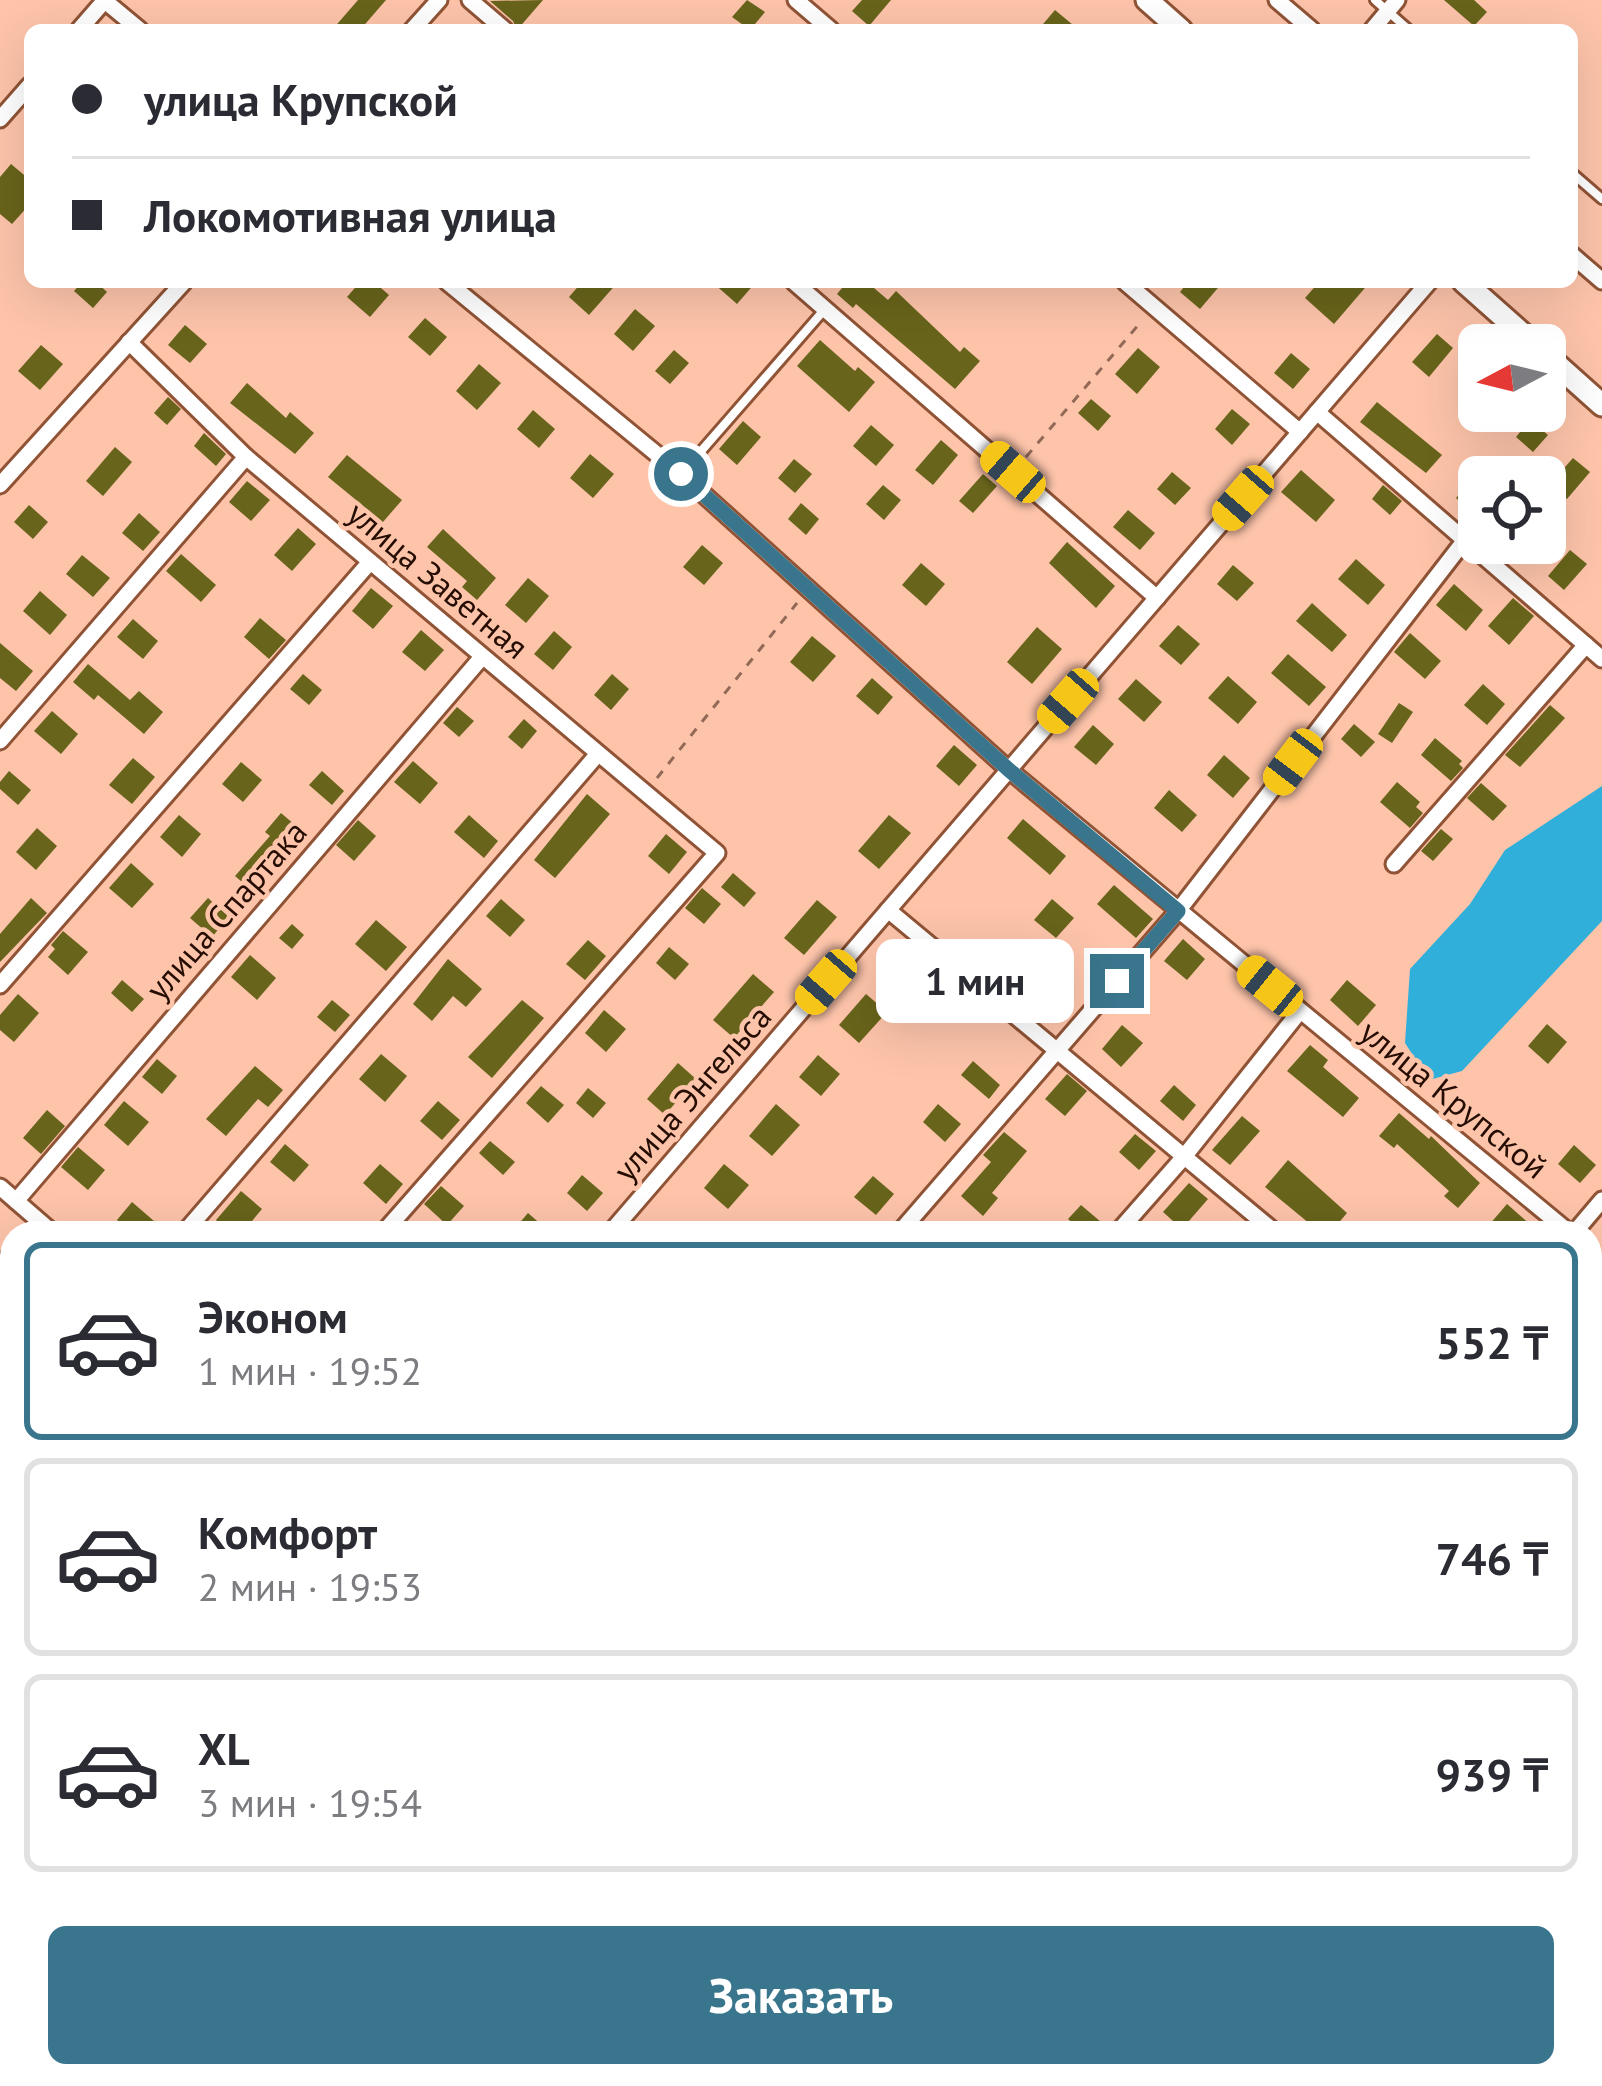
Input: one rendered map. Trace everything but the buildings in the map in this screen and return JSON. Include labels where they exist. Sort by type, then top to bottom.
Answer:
[{"type":"street","points":[[84,24],[105,0],[133,24]]},
{"type":"street","points":[[418,24],[440,0]]},
{"type":"street","points":[[470,0],[498,24]]},
{"type":"street","points":[[796,0],[824,24]]},
{"type":"street","points":[[1147,0],[1174,24]]},
{"type":"street","points":[[1277,0],[1305,24]]},
{"type":"street","points":[[0,119],[24,92]]},
{"type":"street","points":[[1578,260],[1602,281]]},
{"type":"street","points":[[0,485],[179,288]]},
{"type":"street","name":"улица Крупской","points":[[454,288],[681,474],[1009,770],[1557,1221]]},
{"type":"street","points":[[801,288],[1157,598]]},
{"type":"street","points":[[1132,288],[1300,432]]},
{"type":"street","name":"улица Энгельса","points":[[620,1221],[1424,288]]},
{"type":"street","points":[[1471,288],[1511,324]]},
{"type":"street","name":"улица Заветная","points":[[129,343],[246,457],[717,853],[394,1221]]},
{"type":"street","points":[[1566,373],[1602,405]]},
{"type":"street","points":[[1317,412],[1458,533]]},
{"type":"street","points":[[0,741],[246,457]]},
{"type":"street","points":[[909,1221],[1178,911],[1458,548]]},
{"type":"street","points":[[0,985],[370,562]]},
{"type":"street","points":[[1494,564],[1602,659]]},
{"type":"street","points":[[1394,864],[1586,645]]},
{"type":"street","name":"улица Спартака","points":[[16,1201],[482,657]]},
{"type":"street","points":[[194,1221],[597,755]]},
{"type":"street","points":[[888,910],[1261,1221]]},
{"type":"street","points":[[1128,1221],[1300,1011]]},
{"type":"street","points":[[0,1187],[34,1221]]},
{"type":"lane","points":[[1578,178],[1602,199]]},
{"type":"lane","points":[[681,474],[825,309]]},
{"type":"path","points":[[1013,472],[1154,307]]},
{"type":"path","points":[[644,793],[808,589]]},
{"type":"water","points":[[1602,786],[1602,921],[1462,1071],[1429,1080],[1405,1043],[1410,969],[1470,904],[1505,850]]},
{"type":"route","points":[[681,474],[1009,770],[1178,911],[1117,981]]}]
